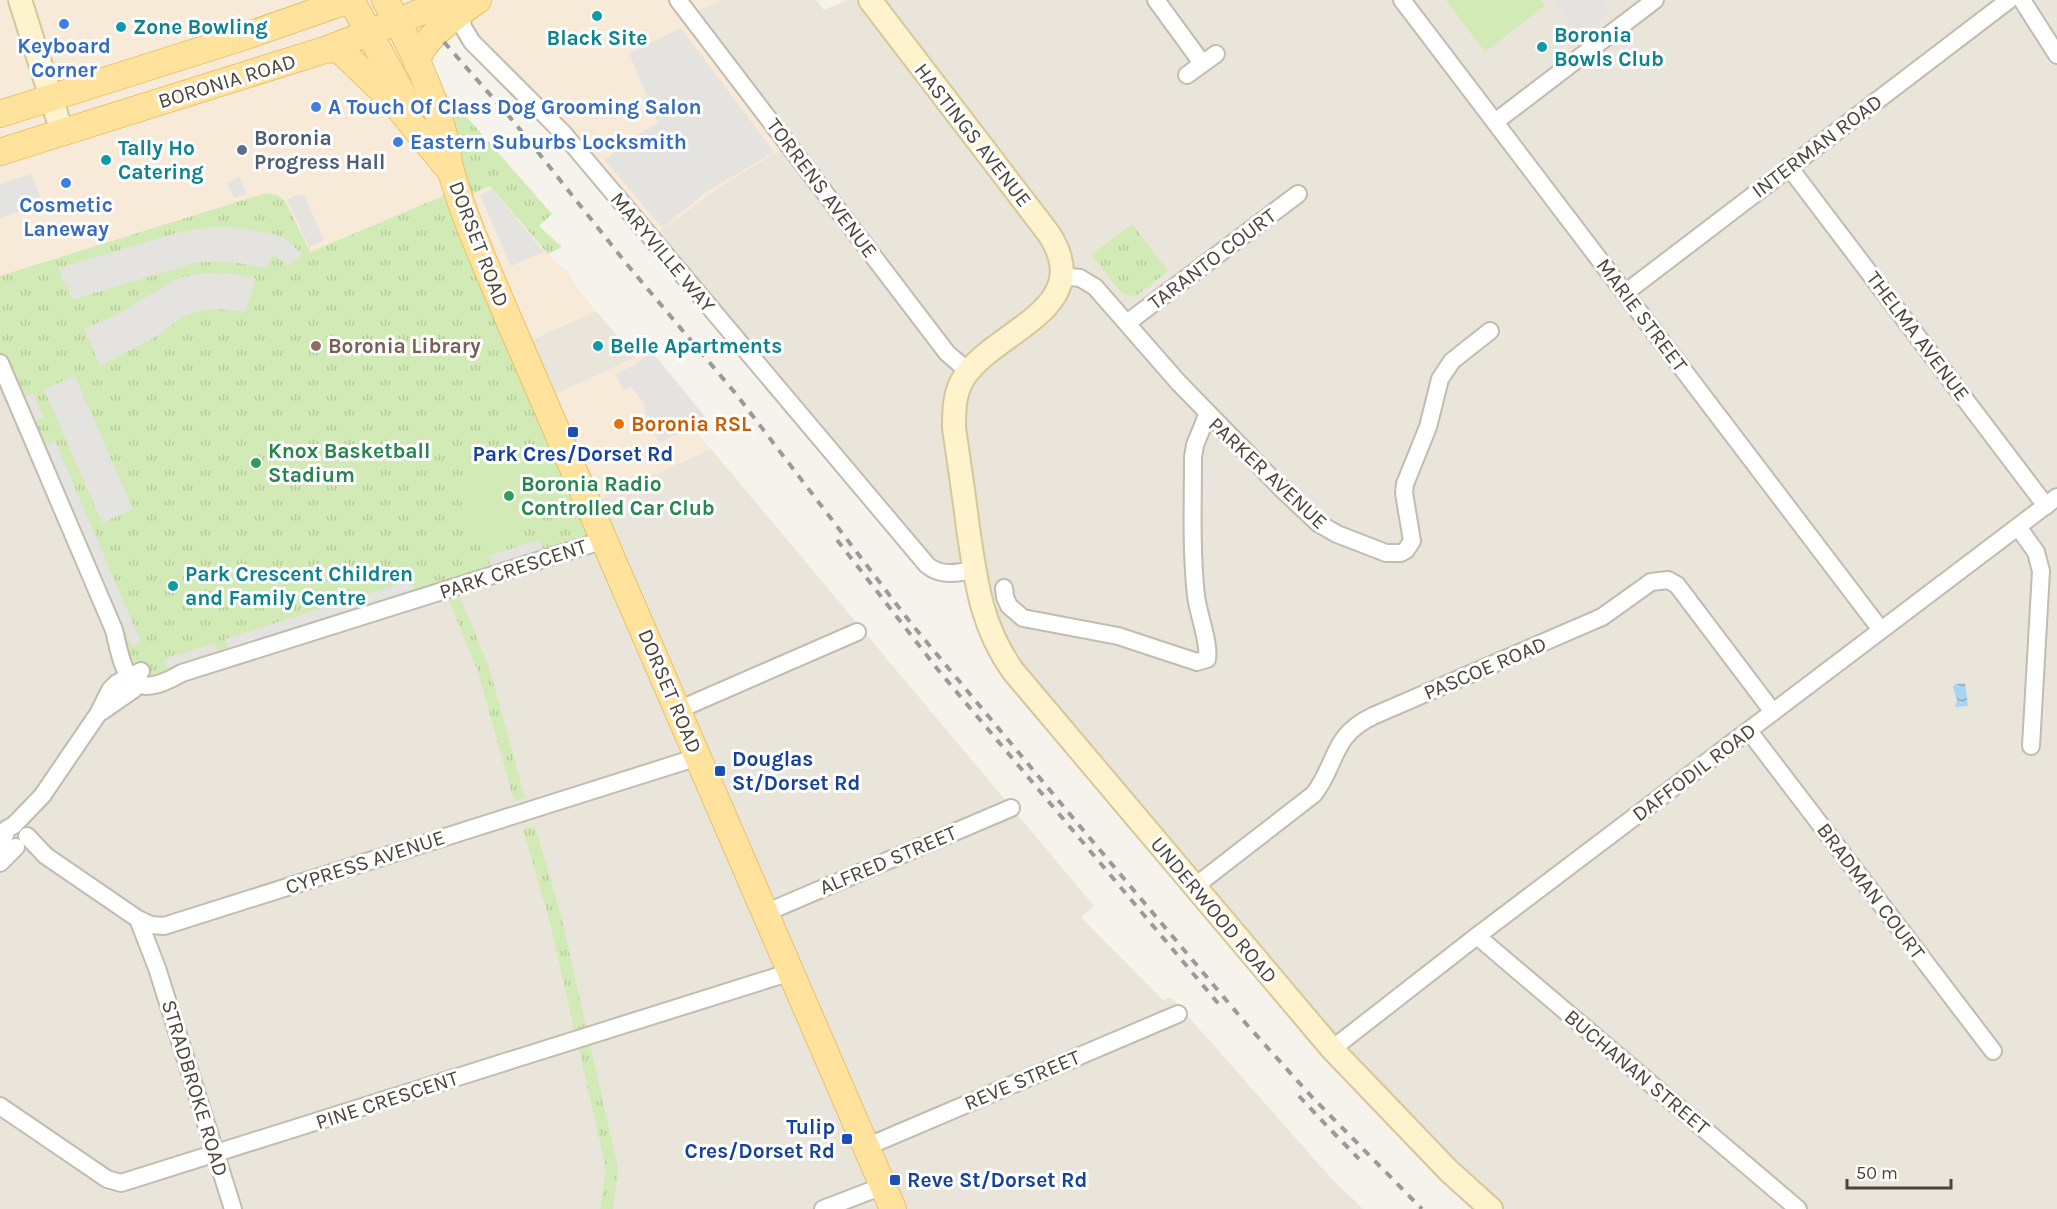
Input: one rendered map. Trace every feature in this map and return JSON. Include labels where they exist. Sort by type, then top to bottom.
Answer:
[{"type":"main road","points":[[20,0],[62,132]]},
{"type":"main road","points":[[246,36],[297,8],[306,0]]},
{"type":"main road","name":"BORONIA ROAD","points":[[0,114],[246,36],[350,0]]},
{"type":"main road","name":"DORSET ROAD","points":[[350,0],[429,144]]},
{"type":"main road","name":"DORSET ROAD","points":[[385,0],[417,64],[444,134],[451,172],[473,234],[888,1197]]},
{"type":"main road","name":"HASTINGS AVENUE","points":[[870,0],[1049,234],[1059,251],[1061,276]]},
{"type":"main road","points":[[417,64],[419,52],[463,4]]},
{"type":"main road","name":"BORONIA ROAD","points":[[0,152],[328,49],[398,22],[463,4]]},
{"type":"main road","name":"DORSET ROAD","points":[[328,49],[338,50],[356,64],[393,101],[451,172]]},
{"type":"main road","points":[[976,577],[954,422],[958,389],[969,372],[984,357],[1047,308],[1061,276]]},
{"type":"main road","name":"UNDERWOOD ROAD","points":[[976,577],[988,627],[1004,658],[1332,1049],[1449,1171],[1491,1209]]},
{"type":"street","name":"TORRENS AVENUE","points":[[678,0],[947,353],[969,372]]},
{"type":"street","points":[[1156,0],[1209,59],[1187,75]]},
{"type":"street","name":"MARIE STREET","points":[[1402,0],[1881,630]]},
{"type":"street","points":[[1495,122],[1655,0]]},
{"type":"street","name":"INTERMAN ROAD","points":[[1624,292],[2009,0]]},
{"type":"street","points":[[2022,0],[2057,55]]},
{"type":"street","name":"MARYVILLE WAY","points":[[463,4],[463,27],[472,42],[563,133],[927,565],[937,572],[976,577]]},
{"type":"street","name":"THELMA AVENUE","points":[[1789,167],[2051,501]]},
{"type":"street","name":"TARANTO COURT","points":[[1126,323],[1298,194]]},
{"type":"street","points":[[1061,276],[1080,278],[1095,287],[1163,366],[1208,412]]},
{"type":"street","name":"PARKER AVENUE","points":[[1004,588],[1009,606],[1023,618],[1118,636],[1197,662],[1208,659],[1208,650],[1197,607],[1194,573],[1193,457],[1195,445],[1208,412],[1317,523],[1377,551],[1401,554],[1412,541],[1404,493],[1405,484],[1428,427],[1442,374],[1452,361],[1490,331]]},
{"type":"street","points":[[0,363],[136,677],[117,683],[110,690],[98,714],[42,796],[11,836],[0,863]]},
{"type":"street","name":"DAFFODIL ROAD","points":[[1332,1049],[1477,936],[2051,501]]},
{"type":"street","points":[[2018,527],[2036,552],[2041,571],[2031,746]]},
{"type":"street","name":"PARK CRESCENT","points":[[136,677],[145,687],[154,687],[182,673],[604,540]]},
{"type":"street","name":"PASCOE ROAD","points":[[1194,887],[1314,794],[1324,779],[1338,746],[1356,725],[1602,617],[1645,585],[1657,580],[1668,580],[1677,585],[1773,712]]},
{"type":"street","points":[[678,710],[857,632]]},
{"type":"street","name":"BRADMAN COURT","points":[[1749,731],[1993,1051]]},
{"type":"street","name":"CYPRESS AVENUE","points":[[145,922],[164,926],[182,921],[698,757]]},
{"type":"street","name":"ALFRED STREET","points":[[765,913],[1011,808]]},
{"type":"street","points":[[11,836],[46,856],[145,922]]},
{"type":"street","name":"STRADBROKE ROAD","points":[[145,922],[157,968],[232,1209]]},
{"type":"street","name":"BUCHANAN STREET","points":[[1477,936],[1798,1209]]},
{"type":"street","name":"PINE CRESCENT","points":[[0,1106],[107,1179],[125,1182],[791,972]]},
{"type":"street","name":"REVE STREET","points":[[866,1147],[1178,1014]]},
{"type":"street","points":[[823,1209],[888,1197]]},
{"type":"shaded area","points":[[0,0],[722,0],[690,14],[789,144],[721,186],[651,237],[463,27],[421,49],[458,190],[309,252],[285,201],[0,276]]},
{"type":"shaded area","points":[[722,0],[816,0],[824,10],[848,0],[2057,0],[2057,1209],[1491,1209],[1449,1171],[1013,671],[975,571],[937,572],[651,237],[721,186],[789,144],[690,14]]},
{"type":"shaded area","points":[[1554,0],[1602,0],[1611,12],[1581,34]]},
{"type":"shaded area","points":[[681,28],[774,152],[706,192],[662,228],[605,160],[630,139],[658,123],[629,53]]},
{"type":"shaded area","points":[[31,174],[43,204],[0,218],[0,184]]},
{"type":"shaded area","points":[[240,177],[247,194],[234,198],[227,183]]},
{"type":"shaded area","points":[[490,186],[545,251],[569,273],[576,287],[596,311],[520,345],[461,199]]},
{"type":"shaded area","points":[[492,189],[544,252],[511,266],[480,195]]},
{"type":"shaded area","points":[[299,194],[305,197],[324,240],[309,247],[287,200]]},
{"type":"shaded area","points":[[207,227],[234,227],[274,234],[285,239],[302,254],[287,267],[284,261],[272,255],[267,268],[238,263],[194,263],[72,300],[68,285],[64,286],[59,268],[177,233]]},
{"type":"shaded area","points":[[203,273],[235,274],[256,278],[245,312],[218,309],[198,311],[184,316],[154,338],[100,366],[84,329],[122,312],[169,283],[182,277]]},
{"type":"shaded area","points":[[596,311],[636,358],[543,400],[520,345]]},
{"type":"shaded area","points":[[651,350],[709,421],[693,429],[711,449],[588,504],[543,400]]},
{"type":"shaded area","points":[[651,352],[706,418],[697,425],[659,443],[644,409],[645,404],[631,387],[623,390],[616,373],[633,366]]},
{"type":"shaded area","points":[[0,363],[588,504],[711,449],[1094,906],[1081,917],[1163,1000],[1171,997],[1330,1177],[1363,1209],[0,1209]]},
{"type":"shaded area","points":[[75,376],[133,509],[102,523],[44,389]]},
{"type":"shaded area","points":[[33,393],[44,417],[35,421],[24,397]]},
{"type":"shaded area","points":[[55,441],[141,642],[132,646],[45,446]]},
{"type":"shaded area","points":[[539,540],[543,549],[491,567],[488,556]]},
{"type":"shaded area","points":[[411,580],[414,590],[228,649],[225,639]]},
{"type":"shaded area","points":[[215,643],[218,652],[167,668],[164,659]]},
{"type":"green space","points":[[1446,0],[1541,0],[1545,6],[1485,52]]},
{"type":"green space","points":[[443,90],[552,214],[539,226],[562,247],[548,254],[490,186],[461,199],[604,540],[456,588],[489,667],[525,798],[514,801],[478,672],[445,591],[157,681],[134,674],[0,363],[0,276],[266,193],[277,195],[285,201],[310,252],[457,190],[430,96]]},
{"type":"green space","points":[[1132,224],[1168,271],[1136,296],[1123,294],[1091,255]]},
{"type":"green space","name":"Boronia Radio Controlled Car Club","points":[[537,446],[565,508],[481,546],[453,483],[493,466],[496,471],[511,465],[509,459]]},
{"type":"green space","points":[[535,826],[562,920],[618,1168],[613,1209],[600,1209],[606,1168],[550,923],[523,829]]},
{"type":"water","points":[[1965,683],[1968,706],[1955,707],[1957,700],[1953,687],[1955,684]]},
{"type":"railway","points":[[444,42],[514,122],[625,262],[736,394],[910,622],[1078,824],[1248,1026],[1312,1097],[1422,1209]]},
{"type":"railway","points":[[837,540],[939,671],[1222,1008]]},
{"type":"railway","points":[[1299,1096],[1359,1159]]},
{"type":"place","name":"Black Site","points":[[597,16]]},
{"type":"place","name":"Keyboard Corner","points":[[64,24]]},
{"type":"place","name":"Zone Bowling","points":[[121,27]]},
{"type":"place","name":"Boronia Bowls Club","points":[[1542,47]]},
{"type":"place","name":"A Touch Of Class Dog Grooming Salon","points":[[316,107]]},
{"type":"place","name":"Eastern Suburbs Locksmith","points":[[398,142]]},
{"type":"place","name":"Boronia Progress Hall","points":[[242,150]]},
{"type":"place","name":"Tally Ho Catering","points":[[106,160]]},
{"type":"place","name":"Cosmetic Laneway","points":[[66,183]]},
{"type":"place","name":"Boronia Library","points":[[316,346]]},
{"type":"place","name":"Belle Apartments","points":[[598,346]]},
{"type":"place","name":"Boronia RSL","points":[[619,424]]},
{"type":"place","name":"Park Cres/Dorset Rd","points":[[573,432]]},
{"type":"place","name":"Knox Basketball Stadium","points":[[256,463]]},
{"type":"place","name":"Boronia Radio Controlled Car Club","points":[[509,496]]},
{"type":"place","name":"Park Crescent Children and Family Centre","points":[[173,586]]},
{"type":"place","name":"Douglas St/Dorset Rd","points":[[720,771]]},
{"type":"place","name":"Tulip Cres/Dorset Rd","points":[[847,1139]]},
{"type":"place","name":"Reve St/Dorset Rd","points":[[895,1180]]}]
